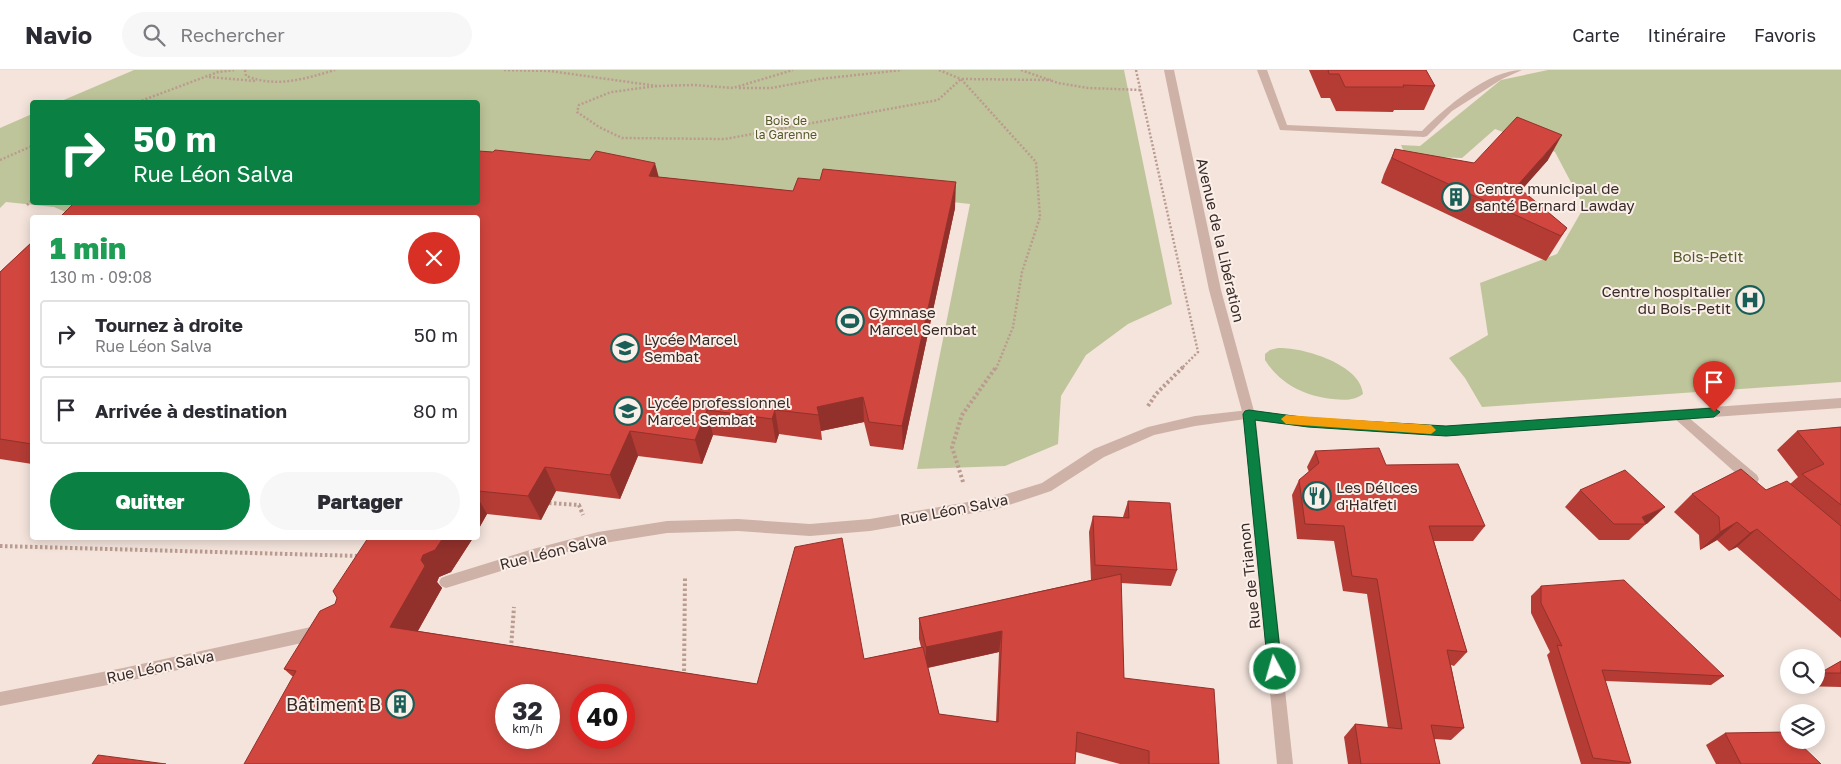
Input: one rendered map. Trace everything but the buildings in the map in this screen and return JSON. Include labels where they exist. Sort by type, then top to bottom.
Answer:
[{"type":"street","name":"Avenue de la Libération","points":[[1169,70],[1215,290],[1249,414]]},
{"type":"street","points":[[1262,70],[1283,128],[1424,134],[1449,108],[1499,77],[1517,70]]},
{"type":"street","name":"Rue Léon Salva","points":[[446,582],[508,562],[589,540],[667,527],[738,525],[810,530],[870,525],[997,503],[1046,487],[1099,453],[1152,431],[1195,421],[1249,414],[1308,422],[1446,431],[1841,403]]},
{"type":"street","name":"Rue de Trianon","points":[[1249,414],[1285,764]]},
{"type":"street","points":[[1678,415],[1708,443],[1760,486]]},
{"type":"street","name":"Rue Léon Salva","points":[[0,699],[123,675],[321,632],[330,628]]},
{"type":"path","points":[[146,99],[207,76],[234,70]]},
{"type":"path","points":[[245,70],[246,76],[258,82]]},
{"type":"path","points":[[207,76],[284,84],[335,70]]},
{"type":"path","points":[[504,70],[550,71],[657,86]]},
{"type":"path","points":[[733,88],[793,70]]},
{"type":"path","points":[[902,70],[820,79],[771,88],[694,85],[657,86],[611,92],[579,105],[577,112],[599,127],[622,138],[725,139],[938,100],[961,79]]},
{"type":"path","points":[[939,70],[961,79],[1051,80]]},
{"type":"path","points":[[1022,70],[1051,80],[1088,88],[1141,90]]},
{"type":"path","points":[[1136,70],[1198,352]]},
{"type":"path","points":[[961,79],[1036,162],[1040,217],[1022,272],[1013,327],[994,373],[962,414],[952,447],[965,488]]},
{"type":"path","points":[[0,160],[30,147]]},
{"type":"path","points":[[27,205],[30,202]]},
{"type":"path","points":[[1145,410],[1156,394],[1198,352],[1203,351]]},
{"type":"path","points":[[550,503],[579,505],[584,517]]},
{"type":"path","points":[[0,546],[368,557]]},
{"type":"path","points":[[684,578],[684,682]]},
{"type":"path","points":[[511,654],[514,607]]},
{"type":"green space","name":"Bois de la Garenne","points":[[134,70],[1124,70],[1172,304],[1128,324],[1086,355],[1061,396],[1058,444],[1005,466],[917,469],[970,204],[826,188],[808,240],[480,202],[480,100],[64,100]]},
{"type":"green space","name":"Bois-Petit","points":[[1548,70],[1841,70],[1841,382],[1482,407],[1465,378],[1449,358],[1488,335],[1480,283],[1557,254],[1584,207],[1555,152],[1495,129],[1462,158],[1406,156],[1401,145],[1420,146],[1501,80]]},
{"type":"green space","points":[[30,115],[30,204],[6,202],[0,208],[0,128]]},
{"type":"green space","points":[[35,205],[111,205],[68,213],[54,207]]},
{"type":"green space","points":[[1288,348],[1315,354],[1342,366],[1360,383],[1363,394],[1352,399],[1333,399],[1313,395],[1294,388],[1278,376],[1265,360],[1265,354],[1270,350]]},
{"type":"slow traffic","points":[[1286,419],[1431,430]]},
{"type":"place","name":"Centre municipal de santé Bernard Lawday","points":[[1456,197]]},
{"type":"place","name":"Centre hospitalier du Bois-Petit","points":[[1750,300]]},
{"type":"place","name":"Gymnase Marcel Sembat","points":[[850,321]]},
{"type":"place","name":"Lycée Marcel Sembat","points":[[625,348]]},
{"type":"place","name":"Lycée professionnel Marcel Sembat","points":[[628,411]]},
{"type":"place","name":"Les Délices d'Halfeti","points":[[1317,496]]},
{"type":"place","name":"Bâtiment B","points":[[400,704]]},
{"type":"route","points":[[1275,669],[1249,414],[1308,422],[1446,431],[1714,412]]}]
